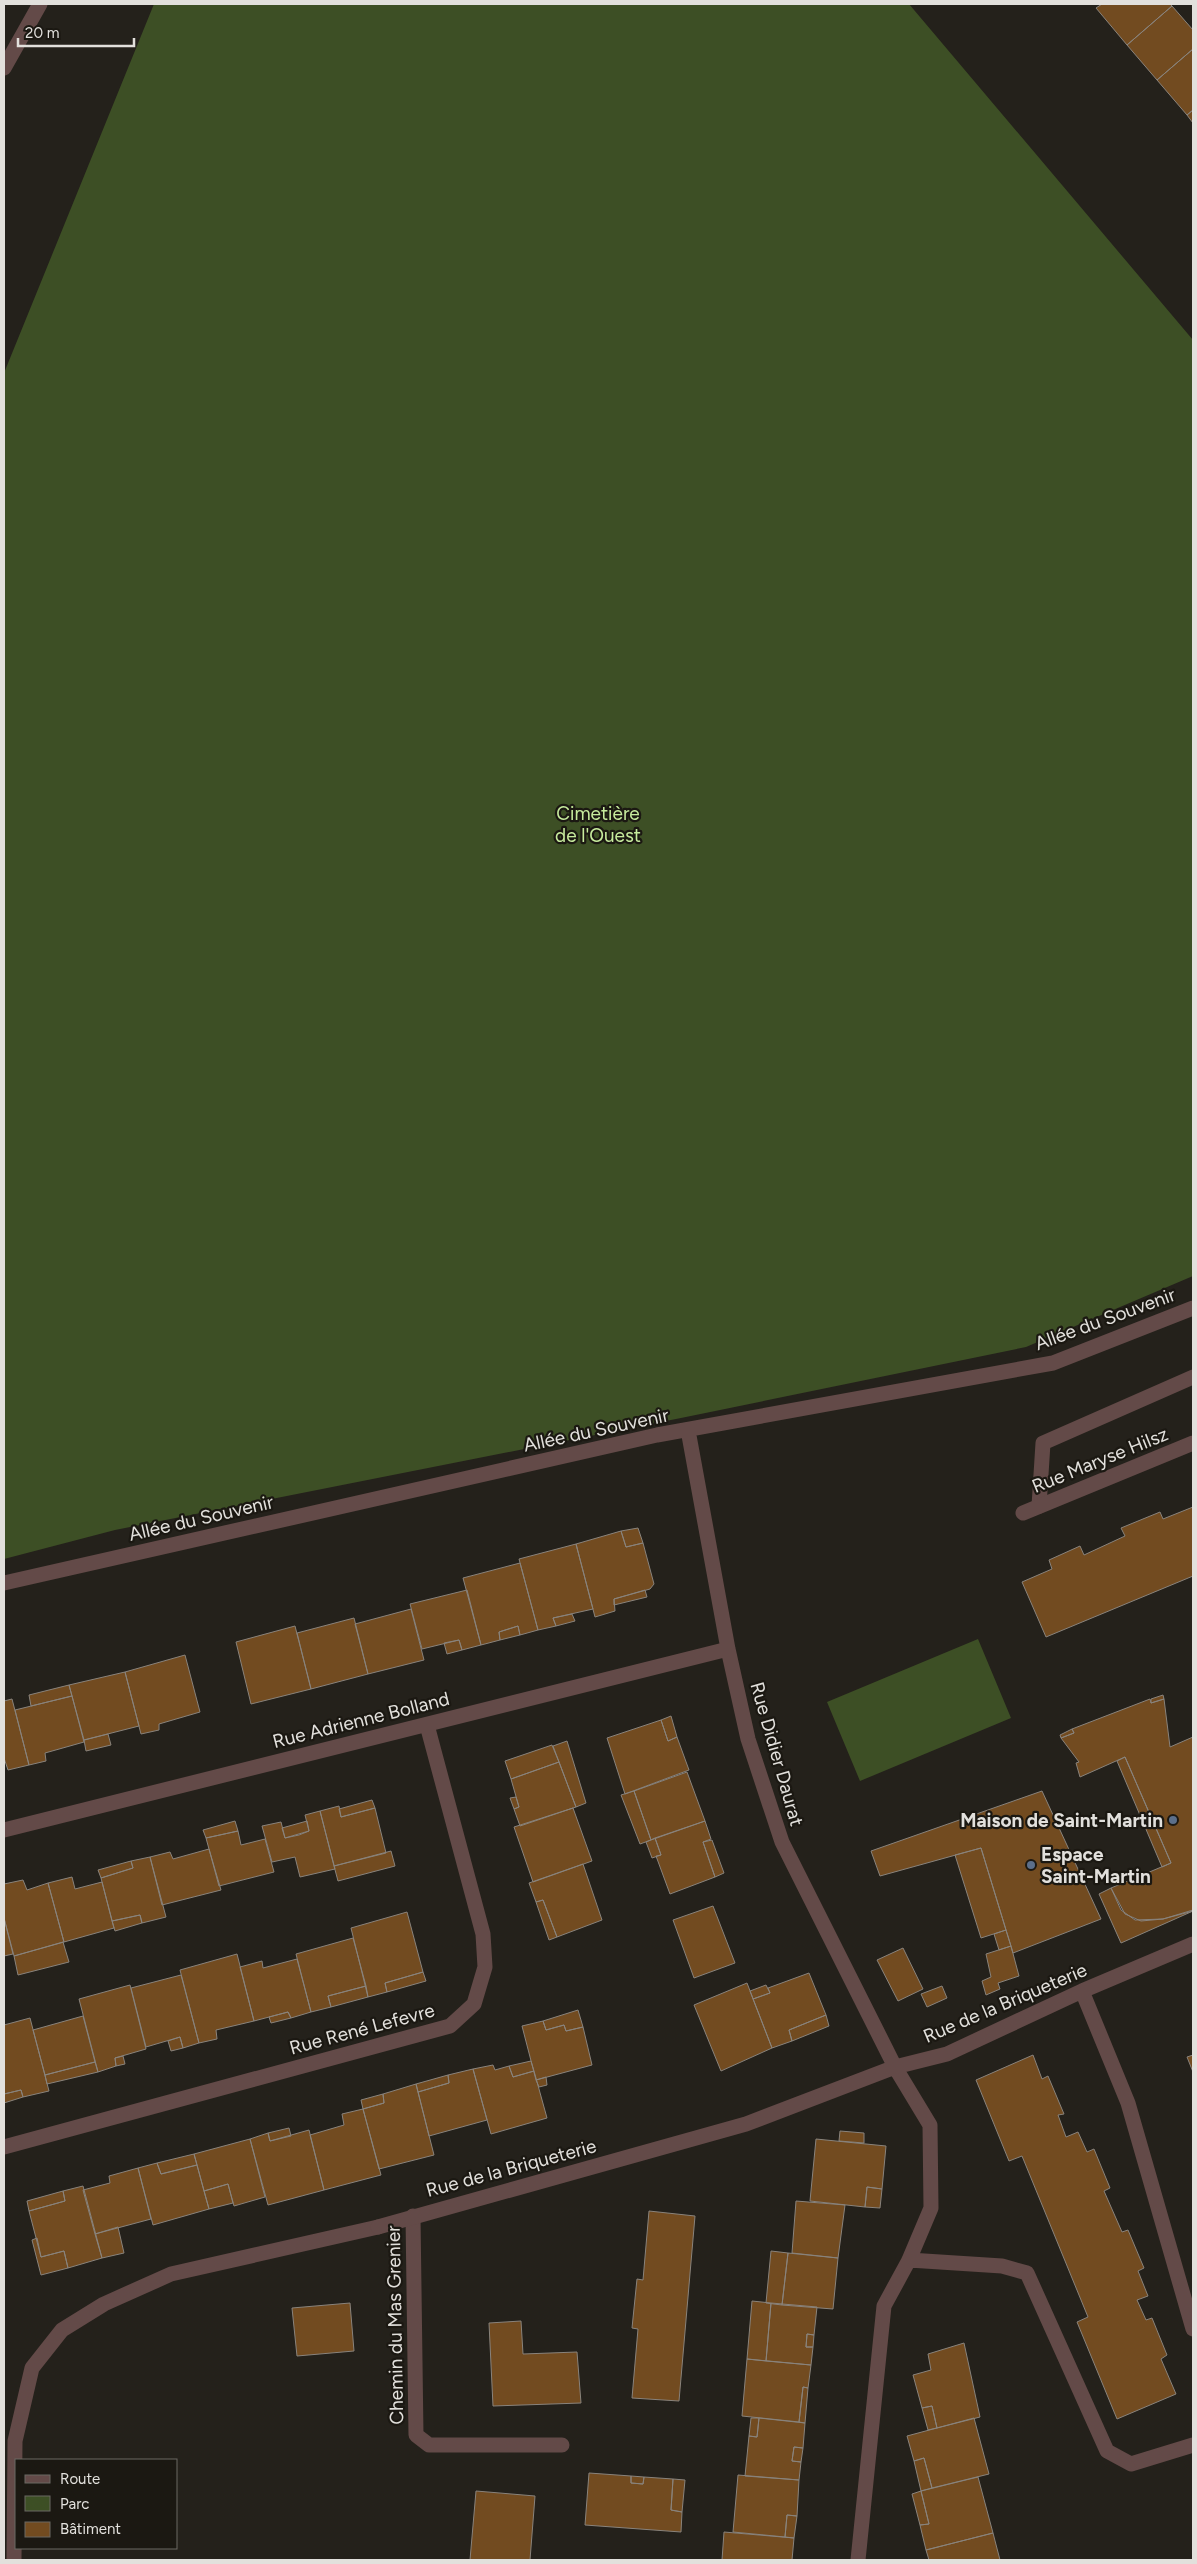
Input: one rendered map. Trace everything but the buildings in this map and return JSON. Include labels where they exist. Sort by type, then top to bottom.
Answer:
[{"type":"street","points":[[4,68],[40,4]]},
{"type":"street","name":"Allée du Souvenir","points":[[4,1583],[688,1430],[1053,1363],[1193,1308]]},
{"type":"street","points":[[1039,1506],[1043,1444],[1193,1377]]},
{"type":"street","name":"Rue Didier Daurat","points":[[688,1430],[728,1649],[748,1739],[782,1842],[895,2067],[930,2125],[931,2208],[909,2260],[884,2306],[858,2560]]},
{"type":"street","name":"Rue Maryse Hilsz","points":[[1023,1513],[1193,1443]]},
{"type":"street","name":"Rue Adrienne Bolland","points":[[4,1830],[728,1649]]},
{"type":"street","name":"Rue René Lefevre","points":[[4,2147],[450,2026],[474,2004],[486,1967],[483,1934],[427,1725]]},
{"type":"street","name":"Rue de la Briqueterie","points":[[14,2560],[15,2441],[32,2368],[62,2330],[104,2304],[171,2274],[378,2227],[746,2124],[895,2067],[947,2054],[1082,1991],[1193,1944]]},
{"type":"street","points":[[1082,1991],[1128,2103],[1193,2328]]},
{"type":"street","name":"Chemin du Mas Grenier","points":[[413,2216],[416,2435],[429,2445],[562,2445]]},
{"type":"street","points":[[909,2260],[1002,2266],[1027,2273],[1107,2452],[1131,2464],[1193,2445]]},
{"type":"green space","name":"Cimetière de l'Ouest","points":[[154,4],[909,4],[1193,340],[1193,1276],[1026,1347],[681,1418],[115,1530],[4,1559],[4,373]]},
{"type":"green space","points":[[978,1639],[1011,1718],[860,1781],[827,1702]]},
{"type":"place","name":"Maison de Saint-Martin","points":[[1173,1820]]},
{"type":"place","name":"Espace Saint-Martin","points":[[1031,1865]]}]
